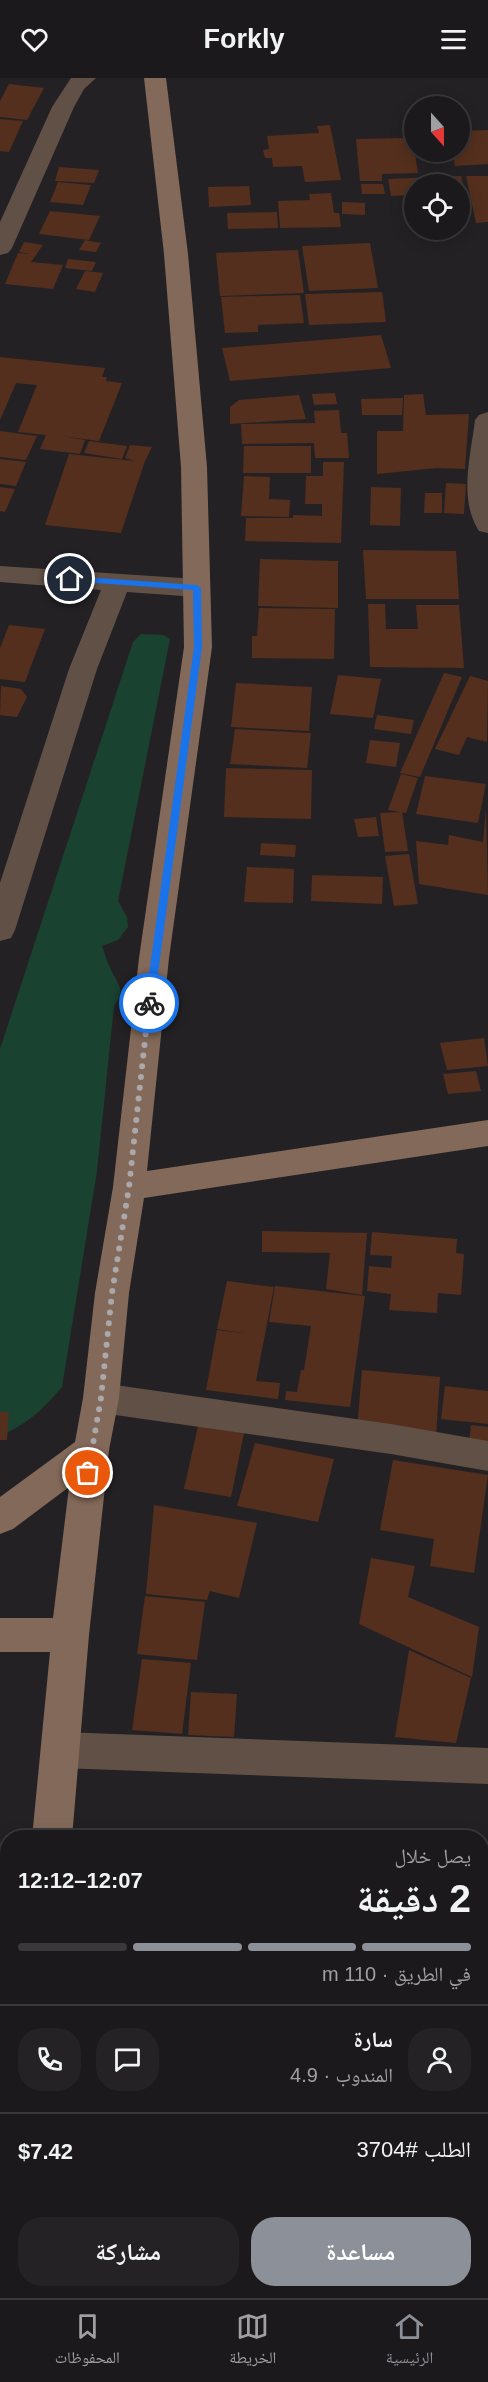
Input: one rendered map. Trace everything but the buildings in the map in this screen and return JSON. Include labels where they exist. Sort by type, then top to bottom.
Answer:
[{"type":"main road","points":[[53,1830],[70,1635],[91,1450],[101,1398],[112,1293],[129,1187],[154,958],[198,647],[194,467],[176,254],[155,78]]},
{"type":"main road","points":[[129,1187],[488,1134]]},
{"type":"main road","points":[[0,1518],[91,1450]]},
{"type":"main road","points":[[0,1635],[70,1635]]},
{"type":"street","points":[[0,249],[63,107],[75,85],[85,78]]},
{"type":"street","points":[[488,420],[482,490],[483,516],[488,525]]},
{"type":"street","points":[[0,574],[197,588]]},
{"type":"street","points":[[0,930],[8,876],[117,582]]},
{"type":"street","points":[[101,1398],[392,1439],[488,1456]]},
{"type":"street","points":[[61,1750],[488,1766]]},
{"type":"green space","points":[[141,634],[163,635],[170,639],[118,901],[127,917],[128,927],[118,940],[102,946],[118,984],[120,995],[114,1006],[97,1171],[62,1387],[34,1415],[0,1436],[0,1049],[133,642]]},
{"type":"way so far","points":[[88,1473],[101,1398],[112,1293],[129,1187],[149,1003]]},
{"type":"route","points":[[70,579],[197,588],[198,647],[149,1003]]}]
